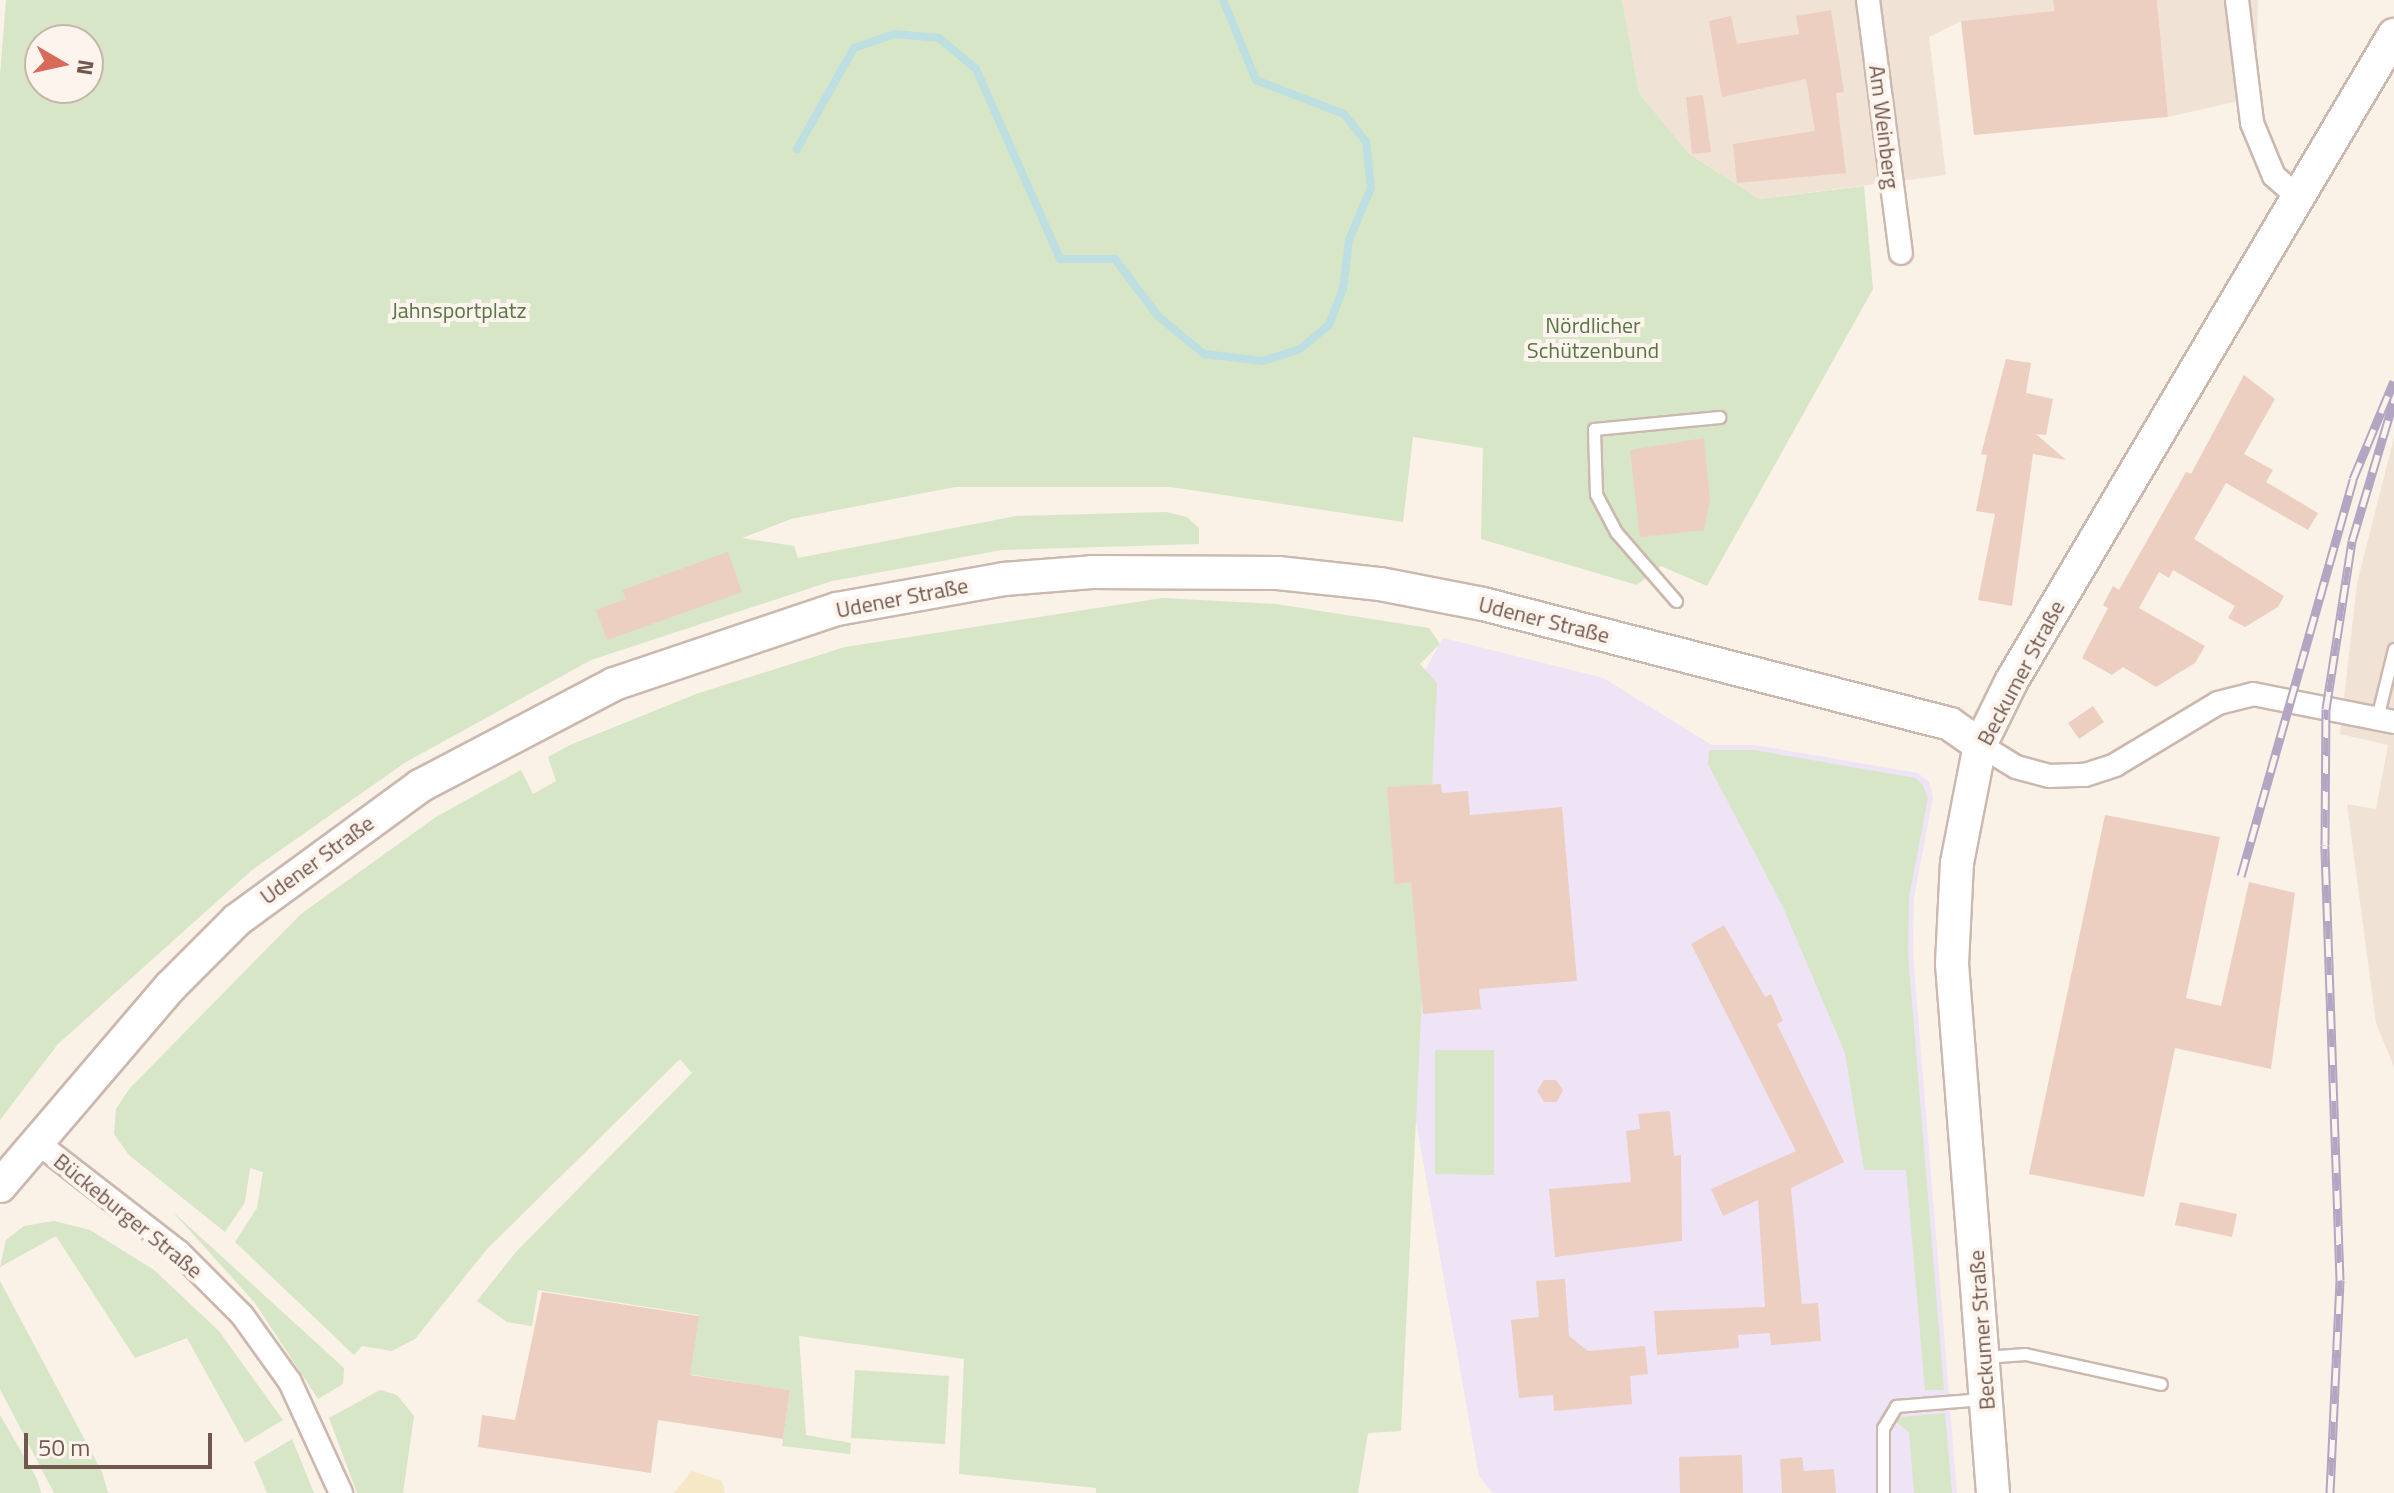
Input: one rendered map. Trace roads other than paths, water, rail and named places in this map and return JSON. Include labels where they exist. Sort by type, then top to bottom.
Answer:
[{"type":"main road","name":"Beckumer Straße","points":[[1993,1493],[1985,1357],[1952,964],[1957,863],[1980,745],[2011,682],[2394,35]]},
{"type":"main road","name":"Udener Straße","points":[[0,1186],[171,986],[270,892],[420,786],[551,713],[686,656],[837,609],[1004,579],[1162,569],[1278,573],[1483,604],[1950,724],[1980,745]]},
{"type":"street","name":"Am Weinberg","points":[[1868,0],[1901,253]]},
{"type":"street","points":[[2237,0],[2252,123],[2274,176],[2299,198]]},
{"type":"street","points":[[1980,745],[2016,767],[2049,776],[2085,775],[2115,765],[2218,703],[2253,694],[2386,720]]},
{"type":"street","name":"Bückeburger Straße","points":[[38,1143],[179,1252],[242,1315],[290,1382],[322,1442],[341,1493]]},
{"type":"lane","points":[[1676,601],[1616,532],[1596,494],[1594,429],[1719,417]]},
{"type":"lane","points":[[2386,720],[2394,649]]},
{"type":"lane","points":[[1985,1357],[2025,1354],[2161,1384]]},
{"type":"lane","points":[[1883,1493],[1883,1428],[1896,1406],[1988,1398]]},
{"type":"waterway","points":[[797,149],[854,48],[895,34],[939,38],[976,69],[1060,259],[1115,259],[1158,316],[1204,354],[1263,361],[1300,349],[1329,325],[1343,289],[1349,240],[1371,188],[1366,142],[1344,114],[1256,80],[1223,0]]},
{"type":"railway","points":[[2241,876],[2353,479],[2394,381]]},
{"type":"railway","points":[[2330,1493],[2340,1280],[2325,845],[2326,709],[2352,541],[2394,400]]},
{"type":"park label","name":"Jahnsportplatz","points":[[459,311]]},
{"type":"park label","name":"Nördlicher Schützenbund","points":[[1593,338]]}]
